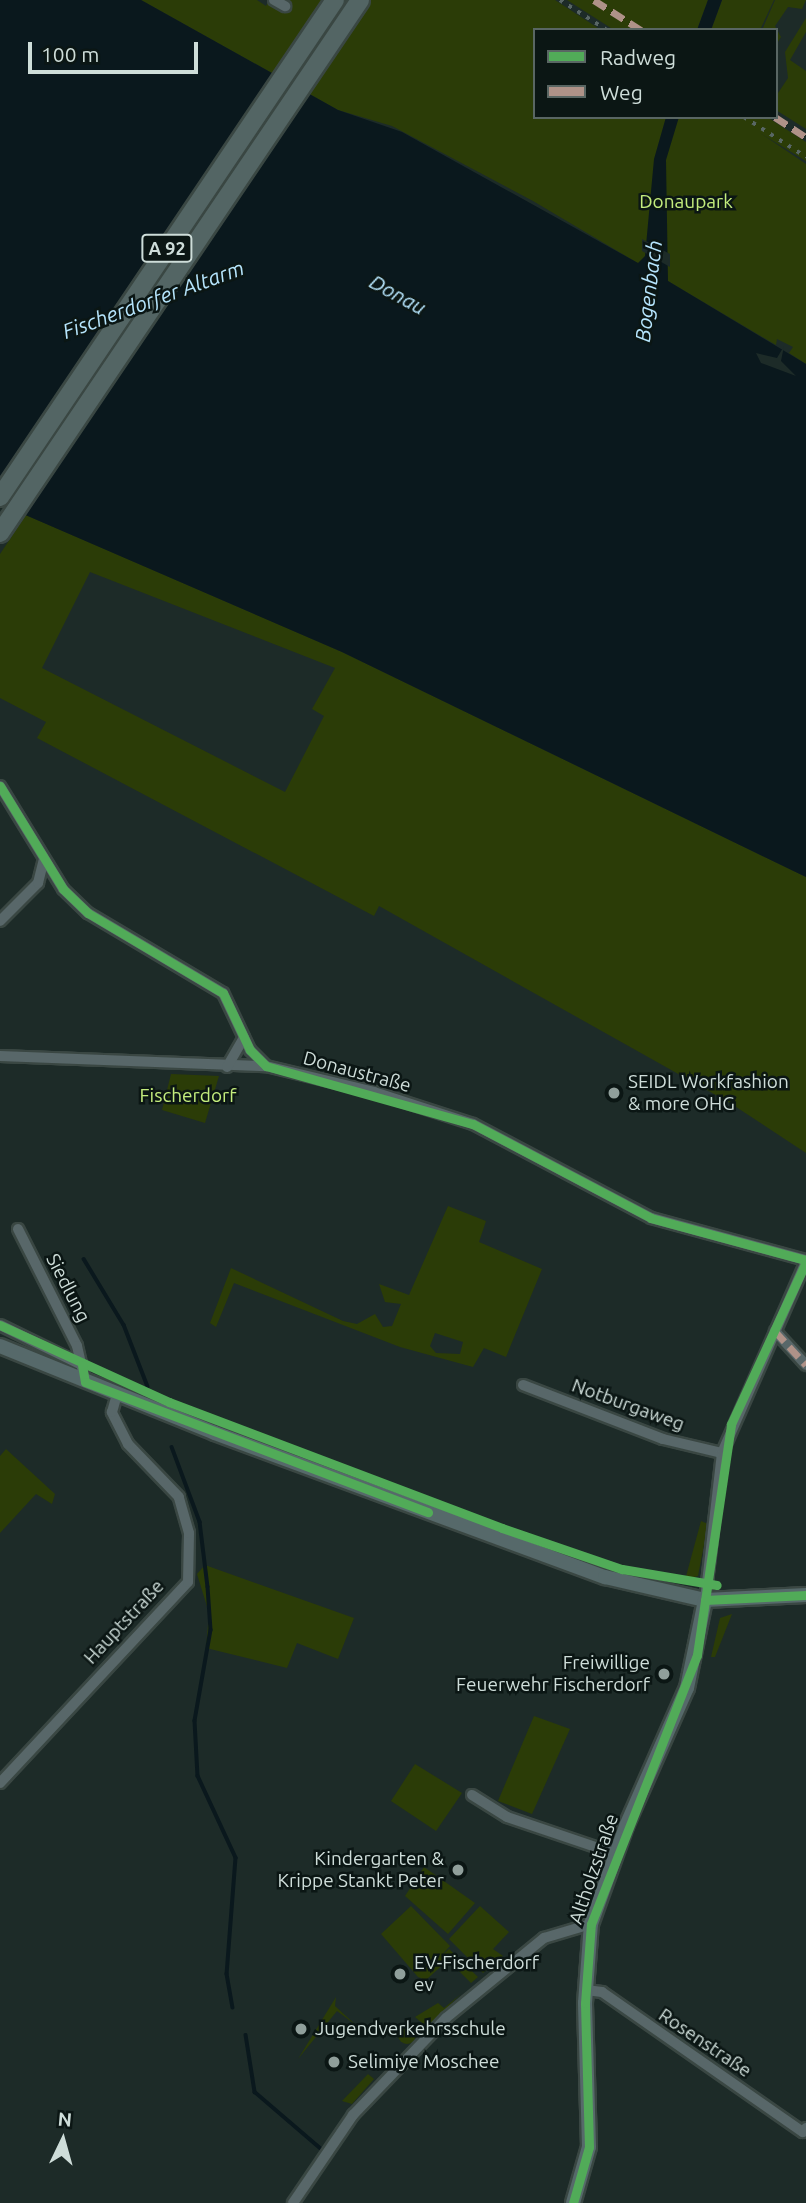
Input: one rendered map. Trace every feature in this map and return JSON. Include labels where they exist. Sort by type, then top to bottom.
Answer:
[{"type":"highway","name":"A 92","points":[[0,497],[335,0]]},
{"type":"highway","name":"A 92","points":[[0,533],[360,0]]},
{"type":"main road","points":[[0,1346],[117,1395],[578,1568],[705,1600],[806,1595]]},
{"type":"main road","name":"Altholzstraße","points":[[573,2203],[589,2147],[586,1990],[592,1924],[616,1854],[687,1688],[705,1600]]},
{"type":"street","points":[[274,0],[285,6]]},
{"type":"street","points":[[0,786],[63,889],[88,913],[223,993],[244,1037],[265,1066]]},
{"type":"street","points":[[0,921],[38,883],[44,859]]},
{"type":"street","points":[[38,883],[63,889]]},
{"type":"street","points":[[227,1067],[244,1037]]},
{"type":"street","name":"Donaustraße","points":[[0,1056],[227,1067],[265,1066],[473,1124],[651,1218],[806,1261],[722,1453],[705,1600]]},
{"type":"street","name":"Siedlung","points":[[18,1229],[82,1364],[85,1382]]},
{"type":"street","points":[[0,1325],[82,1364]]},
{"type":"street","points":[[775,1331],[806,1365]]},
{"type":"street","name":"Notburgaweg","points":[[523,1385],[663,1439],[722,1453]]},
{"type":"street","name":"Hauptstraße","points":[[0,1783],[188,1581],[189,1533],[179,1497],[128,1444],[112,1412],[117,1395]]},
{"type":"street","points":[[472,1795],[507,1817],[616,1854]]},
{"type":"street","points":[[293,2203],[353,2115],[446,2018],[544,1938],[592,1924]]},
{"type":"street","name":"Rosenstraße","points":[[586,1990],[602,1992],[805,2133]]},
{"type":"green space","name":"Donaupark","points":[[141,0],[257,0],[266,6],[269,0],[555,0],[598,28],[533,28],[533,119],[770,119],[806,142],[806,161],[760,133],[806,164],[806,364],[789,353],[793,347],[777,339],[776,345],[533,201],[392,126],[338,110]]},
{"type":"green space","points":[[567,0],[708,0],[698,28],[611,28]]},
{"type":"green space","points":[[722,0],[774,0],[761,28],[712,28]]},
{"type":"green space","points":[[775,0],[806,0],[802,9],[788,7],[776,28],[763,28]]},
{"type":"green space","points":[[806,18],[806,32],[790,60],[806,71],[806,129],[778,111],[778,93],[788,78],[785,52]]},
{"type":"green space","points":[[26,515],[342,652],[806,877],[806,1153],[730,1103],[379,906],[374,916],[37,738],[46,722],[0,698],[0,554]],"holes":[[[90,572],[335,668],[312,709],[324,716],[285,792],[42,668]]]},
{"type":"green space","name":"Fischerdorf","points":[[171,1074],[219,1076],[205,1123],[162,1110]]},
{"type":"green space","points":[[448,1206],[486,1221],[479,1242],[542,1269],[506,1357],[484,1348],[473,1367],[400,1347],[234,1283],[216,1327],[210,1323],[231,1268],[343,1321],[357,1324],[375,1314],[383,1327],[392,1326],[401,1304],[385,1302],[379,1284],[409,1295]],"holes":[[[435,1333],[463,1342],[460,1354],[436,1353],[430,1346]]]},
{"type":"green space","points":[[105,1377],[164,1401],[103,1381]]},
{"type":"green space","points":[[262,1439],[361,1477],[263,1443]]},
{"type":"green space","points":[[6,1449],[55,1494],[52,1504],[36,1494],[0,1533],[0,1456]]},
{"type":"green space","points":[[382,1484],[492,1526],[489,1528]]},
{"type":"green space","points":[[701,1521],[708,1524],[698,1576],[685,1580]]},
{"type":"green space","points":[[205,1565],[354,1618],[338,1659],[297,1643],[287,1668],[206,1648],[209,1613],[197,1574]]},
{"type":"green space","points":[[732,1614],[715,1657],[711,1657],[720,1618]]},
{"type":"green space","points":[[534,1716],[570,1729],[532,1814],[498,1801]]},
{"type":"green space","points":[[415,1764],[462,1793],[436,1831],[391,1801]]},
{"type":"green space","points":[[424,1867],[475,1903],[448,1934],[405,1896]]},
{"type":"green space","points":[[411,1906],[450,1946],[440,1957],[449,1949],[478,1977],[471,1983],[448,1960],[426,1980],[418,1977],[381,1934]]},
{"type":"green space","points":[[480,1906],[509,1932],[493,1949],[503,1956],[483,1973],[449,1939]]},
{"type":"green space","points":[[461,1994],[427,2027],[415,2017],[438,2003],[444,2008]]},
{"type":"green space","points":[[336,1997],[335,2006],[357,2026],[337,2011],[298,2059]]},
{"type":"green space","points":[[407,2026],[413,2029],[416,2035],[413,2041],[407,2044],[401,2041],[398,2035],[401,2029]]},
{"type":"green space","points":[[368,2074],[374,2079],[352,2104],[342,2101]]},
{"type":"water","points":[[0,0],[141,0],[338,110],[402,132],[638,263],[645,256],[654,159],[665,119],[678,119],[666,160],[668,281],[806,364],[806,877],[342,652],[0,504]]},
{"type":"water","points":[[708,0],[722,0],[712,28],[698,28]]},
{"type":"pier","points":[[274,71],[311,91],[23,518],[0,508],[0,478]]},
{"type":"pier","points":[[642,239],[670,254],[670,267],[642,251]]},
{"type":"pier","points":[[784,346],[781,361],[796,376],[761,363],[756,353],[777,358]]},
{"type":"waterway","points":[[84,1259],[124,1325],[148,1387]]},
{"type":"waterway","points":[[172,1447],[200,1522],[208,1587],[211,1630],[195,1721],[198,1776],[236,1858],[227,1974],[233,2007]]},
{"type":"waterway","points":[[246,2035],[255,2092],[320,2148]]},
{"type":"railway","points":[[560,0],[604,28]]},
{"type":"railway","points":[[747,119],[806,157]]},
{"type":"marked path","points":[[594,0],[638,28]]},
{"type":"marked path","points":[[778,119],[806,137]]},
{"type":"marked path","points":[[775,1331],[806,1365]]},
{"type":"cycle path","points":[[0,786],[63,889],[88,913],[223,993],[250,1050],[266,1066],[473,1124],[651,1218],[806,1260]]},
{"type":"cycle path","points":[[573,2203],[589,2147],[585,2003],[591,1924],[697,1655],[731,1424],[806,1262]]},
{"type":"cycle path","points":[[0,1325],[169,1402],[502,1528],[622,1569],[717,1585]]},
{"type":"cycle path","points":[[82,1365],[85,1382],[428,1512]]},
{"type":"cycle path","points":[[705,1600],[806,1595]]},
{"type":"place","name":"SEIDL Workfashion & more OHG","points":[[614,1093]]},
{"type":"place","name":"Freiwillige Feuerwehr Fischerdorf","points":[[664,1674]]},
{"type":"place","name":"Kindergarten & Krippe Stankt Peter","points":[[458,1870]]},
{"type":"place","name":"EV-Fischerdorf ev","points":[[400,1974]]},
{"type":"place","name":"Jugendverkehrsschule","points":[[301,2029]]},
{"type":"place","name":"Selimiye Moschee","points":[[334,2062]]},
{"type":"water label","name":"Bogenbach","points":[[648,291]]},
{"type":"water label","name":"Donau","points":[[398,294]]},
{"type":"water label","name":"Fischerdorfer Altarm","points":[[153,299]]}]
